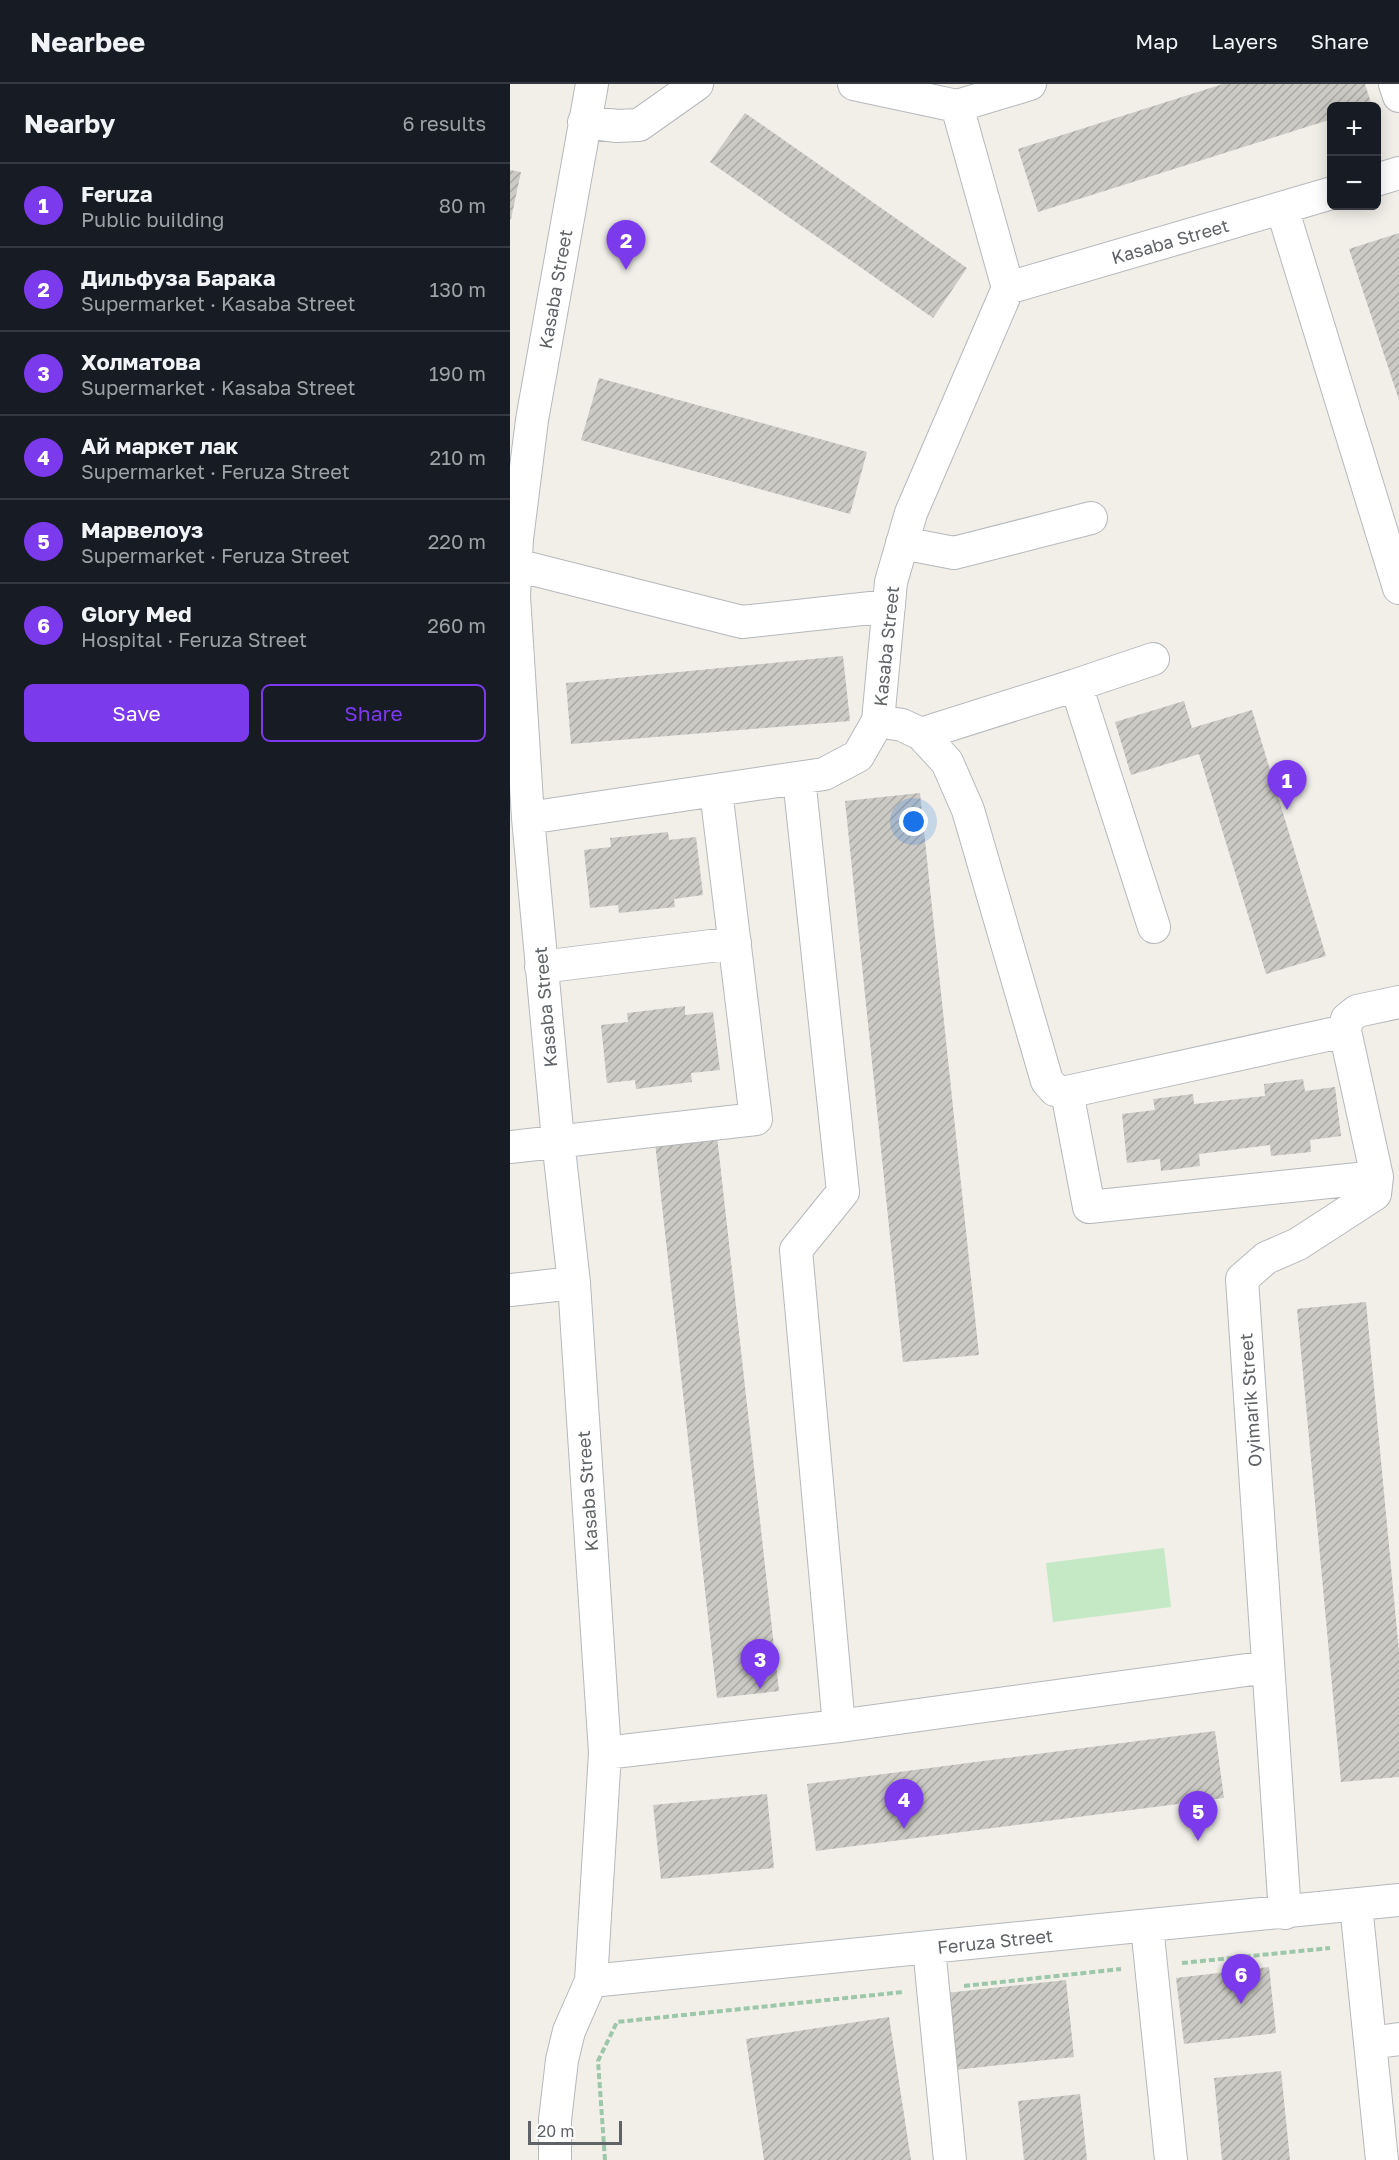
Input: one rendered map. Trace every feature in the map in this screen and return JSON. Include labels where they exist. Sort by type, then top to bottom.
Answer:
[{"type":"street","name":"Kasaba Street","points":[[555,2160],[555,2120],[562,2060],[569,2031],[591,1981],[604,1753],[574,1283],[558,1140],[528,818],[516,652],[516,566],[523,480],[532,420],[592,84]]},
{"type":"street","points":[[584,122],[617,126],[639,124],[697,84]]},
{"type":"street","points":[[854,84],[957,106],[1030,84]]},
{"type":"street","points":[[1395,84],[1399,96]]},
{"type":"street","points":[[957,106],[1008,288]]},
{"type":"street","points":[[1381,179],[1399,173]]},
{"type":"street","name":"Kasaba Street","points":[[528,818],[824,774],[858,756],[878,721],[891,582],[911,513],[1008,288],[1327,194]]},
{"type":"street","points":[[1282,208],[1399,588]]},
{"type":"street","points":[[902,543],[954,553],[1091,518]]},
{"type":"street","points":[[516,566],[742,622],[889,606]]},
{"type":"street","points":[[921,734],[1153,659]]},
{"type":"street","points":[[1076,685],[1154,927]]},
{"type":"street","points":[[878,721],[902,725],[921,734],[947,762],[968,810],[1047,1081],[1055,1090],[1068,1092],[1345,1031]]},
{"type":"street","points":[[799,778],[843,1192],[796,1250],[838,1726]]},
{"type":"street","points":[[510,1147],[756,1119],[716,791]]},
{"type":"street","points":[[541,967],[735,943]]},
{"type":"street","points":[[1068,1092],[1089,1207],[1377,1177],[1345,1031],[1347,1019],[1358,1011],[1399,1002]]},
{"type":"street","name":"Oyimarik Street","points":[[1285,1913],[1242,1279],[1266,1258],[1298,1244],[1363,1204],[1376,1194],[1377,1177]]},
{"type":"street","points":[[510,1290],[574,1283]]},
{"type":"street","points":[[604,1753],[838,1726],[1268,1667]]},
{"type":"street","name":"Feruza Street","points":[[591,1981],[1399,1900]]},
{"type":"street","points":[[1356,1905],[1385,2041],[1382,2160]]},
{"type":"street","points":[[1147,1926],[1171,2160]]},
{"type":"street","points":[[929,1948],[950,2160]]},
{"type":"green space","points":[[1164,1548],[1171,1607],[1053,1622],[1046,1563]]},
{"type":"building","points":[[1223,84],[1365,84],[1371,102],[1327,102],[1327,121],[1038,212],[1018,149]]},
{"type":"building","points":[[745,113],[967,268],[933,318],[710,162]]},
{"type":"building","points":[[510,170],[521,172],[511,219],[510,219]]},
{"type":"building","points":[[1399,233],[1399,400],[1349,249]]},
{"type":"building","points":[[599,378],[867,452],[850,514],[581,440]]},
{"type":"building","points":[[843,656],[850,721],[571,744],[566,683]]},
{"type":"building","points":[[1184,701],[1192,728],[1252,710],[1326,956],[1266,974],[1199,754],[1131,775],[1115,722]]},
{"type":"building","points":[[920,793],[979,1355],[903,1362],[845,801]]},
{"type":"building","points":[[668,832],[669,840],[696,837],[703,895],[674,899],[675,907],[619,913],[618,905],[590,908],[584,850],[611,847],[610,838]]},
{"type":"building","points":[[685,1006],[685,1015],[713,1012],[720,1070],[691,1073],[692,1082],[636,1089],[635,1080],[607,1083],[601,1025],[628,1022],[627,1013]]},
{"type":"building","points":[[1303,1079],[1305,1091],[1335,1087],[1341,1136],[1310,1140],[1311,1152],[1271,1156],[1270,1145],[1199,1154],[1200,1166],[1161,1171],[1160,1159],[1127,1163],[1122,1114],[1155,1110],[1153,1099],[1193,1094],[1194,1104],[1265,1096],[1264,1084]]},
{"type":"building","points":[[717,1136],[779,1691],[717,1698],[655,1143]]},
{"type":"building","points":[[1366,1302],[1399,1652],[1399,1777],[1341,1782],[1297,1309]]},
{"type":"building","points":[[1215,1731],[1224,1798],[816,1851],[807,1784]]},
{"type":"building","points":[[767,1794],[774,1868],[661,1879],[653,1805]]},
{"type":"building","points":[[1269,1967],[1276,2033],[1184,2044],[1176,1978]]},
{"type":"building","points":[[1066,1980],[1074,2057],[955,2070],[946,1993]]},
{"type":"building","points":[[889,2017],[911,2160],[764,2160],[746,2039]]},
{"type":"building","points":[[1281,2071],[1290,2160],[1222,2160],[1214,2078]]},
{"type":"building","points":[[1080,2094],[1087,2160],[1024,2160],[1018,2101]]},
{"type":"place","name":"Дильфуза Барака","points":[[626,270]]},
{"type":"place","name":"Feruza","points":[[1287,810]]},
{"type":"place","name":"Холматова","points":[[760,1689]]},
{"type":"place","name":"Ай маркет лак","points":[[904,1829]]},
{"type":"place","name":"Марвелоуз","points":[[1198,1841]]},
{"type":"place","name":"Glory Med","points":[[1241,2004]]}]
